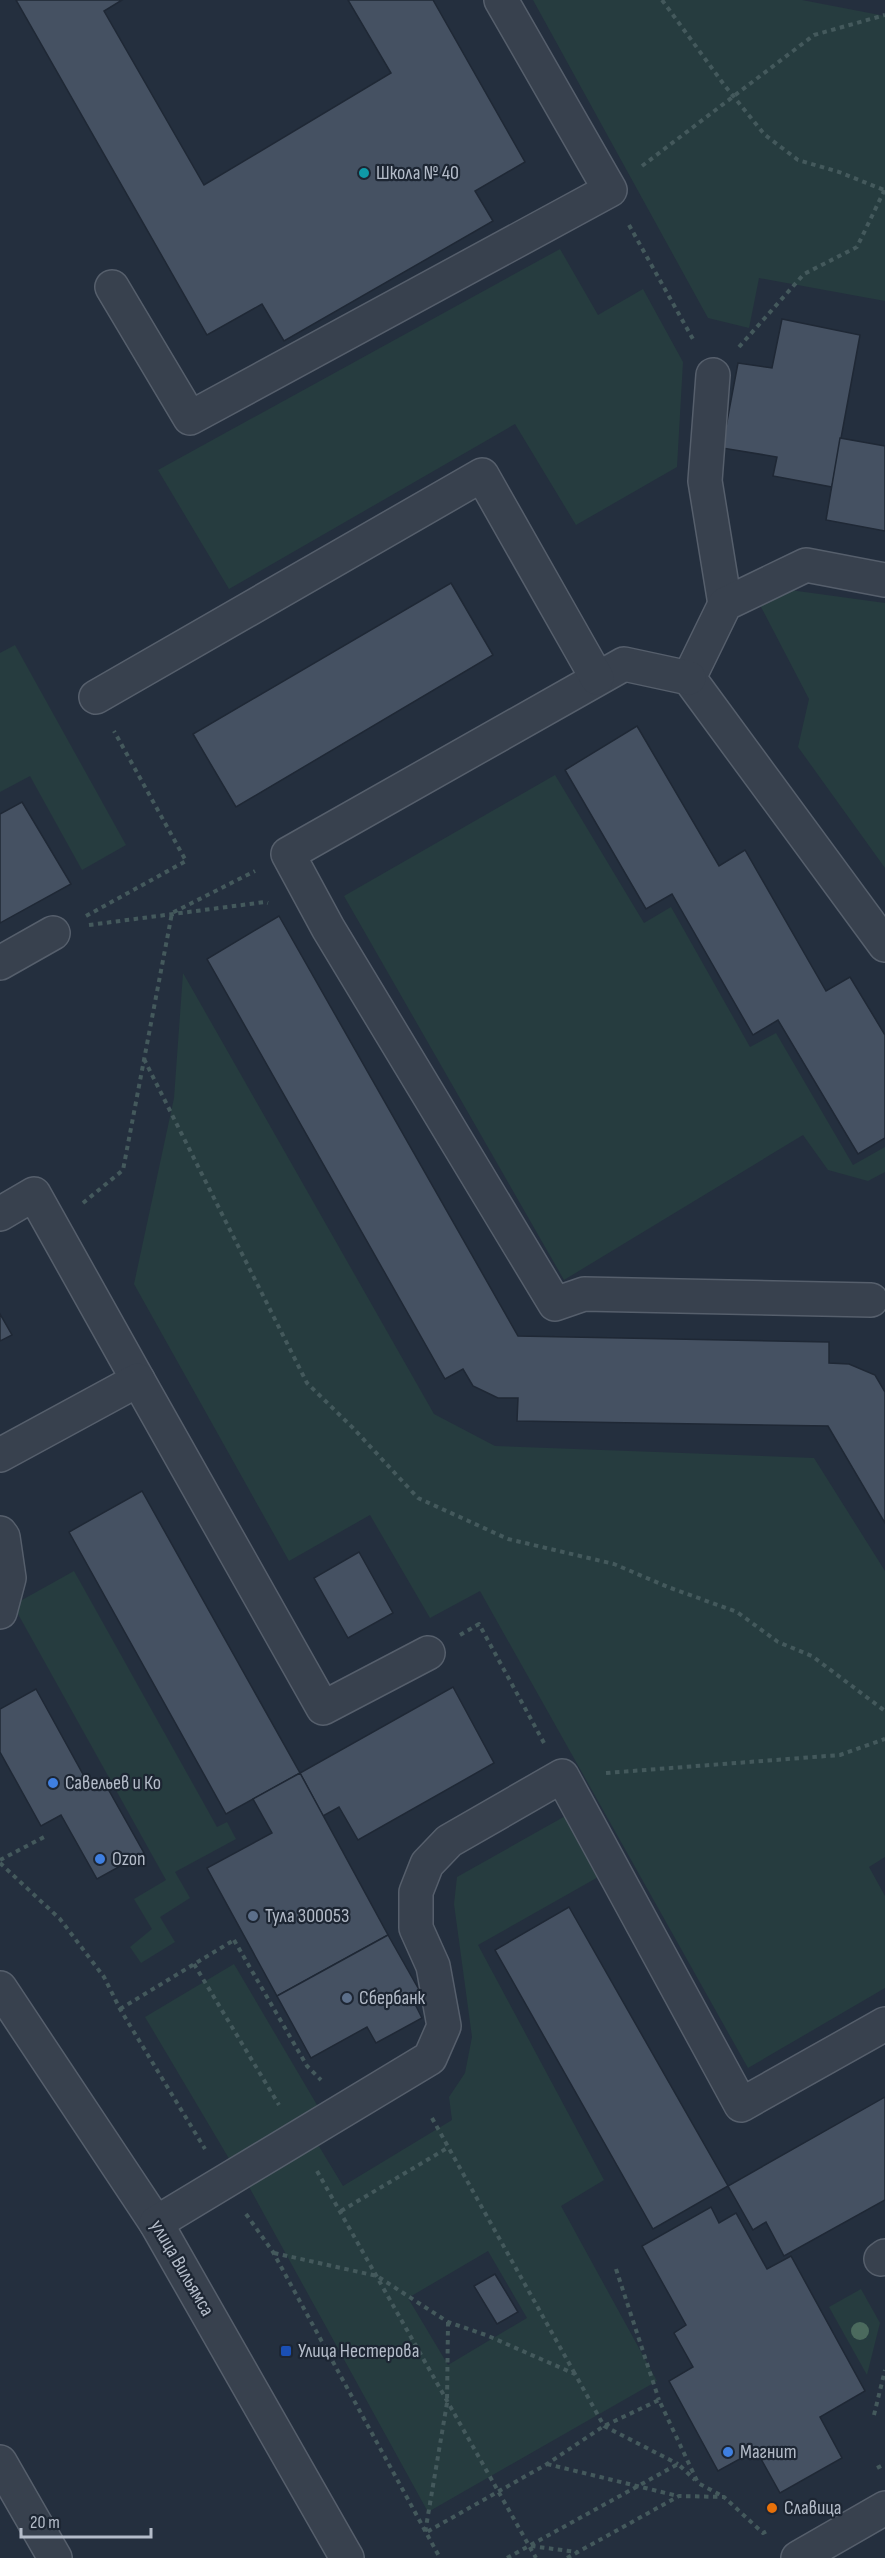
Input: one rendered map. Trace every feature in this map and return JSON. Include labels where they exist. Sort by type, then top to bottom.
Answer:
[{"type":"street","points":[[112,286],[190,418],[610,190],[501,0]]},
{"type":"street","points":[[689,678],[725,604],[705,481],[713,375]]},
{"type":"street","points":[[96,697],[482,475],[597,678]]},
{"type":"street","points":[[725,604],[806,565],[885,580]]},
{"type":"street","points":[[871,1300],[584,1294],[555,1304],[328,928],[288,854],[624,664],[689,678],[885,945]]},
{"type":"street","points":[[0,963],[57,931]]},
{"type":"street","points":[[0,1214],[34,1194],[323,1708],[428,1653]]},
{"type":"street","points":[[0,1455],[138,1380]]},
{"type":"street","points":[[0,1533],[3,1537],[9,1578],[0,1612]]},
{"type":"street","points":[[156,2223],[430,2058],[444,2026],[433,1966],[416,1928],[416,1892],[428,1863],[449,1841],[562,1776],[741,2105],[885,2024]]},
{"type":"street","name":"улица Вильямса","points":[[0,1988],[156,2223],[347,2558]]},
{"type":"street","points":[[0,2462],[55,2558]]},
{"type":"street","points":[[798,2558],[885,2508]]},
{"type":"path","points":[[662,0],[733,97],[765,135],[798,160],[839,172],[885,190],[857,247],[804,274],[713,375],[610,190],[733,97],[814,35],[885,15]]},
{"type":"path","points":[[57,931],[186,861],[96,697]]},
{"type":"path","points":[[172,913],[288,854]]},
{"type":"path","points":[[57,931],[172,913],[265,902],[328,928]]},
{"type":"path","points":[[52,1229],[123,1170],[172,913]]},
{"type":"path","points":[[144,1059],[307,1383],[353,1428],[418,1498],[508,1539],[614,1564],[668,1587],[737,1611],[778,1642],[812,1656],[885,1711]]},
{"type":"path","points":[[428,1653],[479,1624],[562,1776],[840,1755],[885,1739]]},
{"type":"path","points":[[0,1860],[46,1836]]},
{"type":"path","points":[[120,2009],[234,1940],[307,2066]]},
{"type":"path","points":[[194,1964],[378,2276],[496,2491],[536,2558]]},
{"type":"path","points":[[432,2118],[604,2426],[678,2464],[698,2483],[724,2496],[763,2533],[773,2527]]},
{"type":"path","points":[[340,2211],[449,2147]]},
{"type":"path","points":[[273,2252],[378,2276],[448,2322],[486,2335],[575,2374]]},
{"type":"path","points":[[615,2269],[659,2400],[698,2483]]},
{"type":"path","points":[[448,2322],[447,2403],[424,2533],[547,2464],[604,2426],[659,2400]]},
{"type":"path","points":[[874,2415],[885,2370]]},
{"type":"path","points":[[547,2464],[679,2496],[724,2496]]},
{"type":"path","points":[[507,2558],[678,2464]]},
{"type":"path","points":[[875,2470],[885,2464]]},
{"type":"path","points":[[567,2558],[679,2496]]},
{"type":"path","points":[[529,2546],[578,2552]]},
{"type":"green space","points":[[533,0],[802,0],[885,16],[885,301],[759,278],[749,328],[708,318]]},
{"type":"green space","points":[[560,249],[598,315],[643,289],[683,362],[677,467],[576,525],[515,424],[229,589],[158,470]]},
{"type":"green space","points":[[790,590],[885,603],[885,868],[798,747],[809,699],[760,605]]},
{"type":"green space","points":[[15,645],[126,845],[82,870],[30,776],[0,792],[0,653]]},
{"type":"green space","points":[[555,775],[644,923],[671,907],[750,1047],[776,1033],[853,1165],[885,1147],[885,1172],[868,1181],[828,1170],[803,1135],[564,1280],[344,896]]},
{"type":"green space","points":[[183,973],[434,1414],[495,1446],[814,1458],[885,1571],[885,1857],[869,1867],[885,1896],[885,1988],[748,2068],[480,1591],[430,1618],[370,1515],[289,1561],[134,1284],[174,1098]]},
{"type":"green space","points":[[74,1571],[217,1827],[227,1822],[236,1839],[175,1872],[190,1898],[160,1917],[175,1942],[141,1963],[130,1947],[152,1929],[134,1899],[166,1880],[13,1605]]},
{"type":"green space","points":[[567,1815],[600,1876],[478,1945],[604,2180],[561,2206],[657,2381],[428,2512],[248,2185],[317,2143],[343,2186],[452,2120],[449,2097],[465,2073],[472,2037],[454,1904],[457,1877]],"holes":[[[488,2251],[527,2318],[448,2365],[408,2298]]]},
{"type":"green space","points":[[234,1964],[320,2110],[231,2162],[145,2017]]},
{"type":"green space","points":[[861,2289],[880,2323],[867,2375],[829,2307]]},
{"type":"building","name":"Школа № 40","points":[[16,0],[122,0],[104,11],[204,185],[391,73],[348,0],[433,0],[525,162],[475,191],[493,221],[284,341],[262,304],[207,335]]},
{"type":"building","points":[[782,319],[860,335],[832,487],[773,476],[777,457],[722,448],[738,363],[772,368]]},
{"type":"building","points":[[840,438],[885,446],[885,531],[826,520]]},
{"type":"building","points":[[451,583],[493,655],[236,807],[193,734]]},
{"type":"building","points":[[637,726],[719,866],[745,850],[826,991],[850,977],[885,1035],[885,1138],[858,1154],[778,1020],[753,1035],[672,894],[646,909],[565,770]]},
{"type":"building","points":[[22,802],[71,884],[0,923],[0,814]]},
{"type":"building","points":[[279,916],[518,1336],[829,1342],[829,1363],[849,1364],[875,1375],[885,1392],[885,1523],[828,1426],[517,1421],[518,1398],[498,1398],[473,1386],[463,1369],[445,1379],[207,959]]},
{"type":"building","points":[[0,1314],[12,1335],[0,1341]]},
{"type":"building","points":[[142,1491],[300,1773],[226,1814],[69,1532]]},
{"type":"building","points":[[359,1552],[393,1613],[348,1638],[314,1578]]},
{"type":"building","points":[[453,1687],[494,1763],[358,1840],[339,1807],[323,1816],[300,1773]]},
{"type":"building","name":"Савельев и Ко","points":[[36,1689],[90,1787],[103,1780],[144,1853],[97,1879],[61,1815],[41,1826],[0,1752],[0,1709]]},
{"type":"building","points":[[300,1773],[388,1935],[277,1996],[207,1868],[272,1833],[253,1799]]},
{"type":"building","points":[[569,1907],[728,2186],[653,2229],[495,1950]]},
{"type":"building","name":"Сбербанк","points":[[388,1935],[422,1995],[413,2000],[422,2018],[376,2043],[367,2027],[311,2058],[277,1996]]},
{"type":"building","points":[[885,2097],[885,2200],[784,2256],[766,2222],[753,2230],[728,2186]]},
{"type":"building","points":[[711,2207],[719,2223],[736,2213],[767,2269],[791,2256],[865,2391],[820,2417],[842,2458],[780,2493],[756,2450],[718,2471],[669,2381],[693,2367],[674,2333],[686,2325],[642,2246]]},
{"type":"building","points":[[495,2274],[518,2312],[497,2324],[474,2286]]},
{"type":"place","name":"Школа № 40","points":[[364,173]]},
{"type":"place","name":"Савельев и Ко","points":[[53,1783]]},
{"type":"place","name":"Ozon","points":[[100,1859]]},
{"type":"place","name":"Тула 300053","points":[[253,1916]]},
{"type":"place","name":"Сбербанк","points":[[347,1998]]},
{"type":"place","name":"Улица Нестерова","points":[[286,2351]]},
{"type":"place","name":"Магнит","points":[[728,2452]]},
{"type":"place","name":"Славица","points":[[772,2508]]}]
